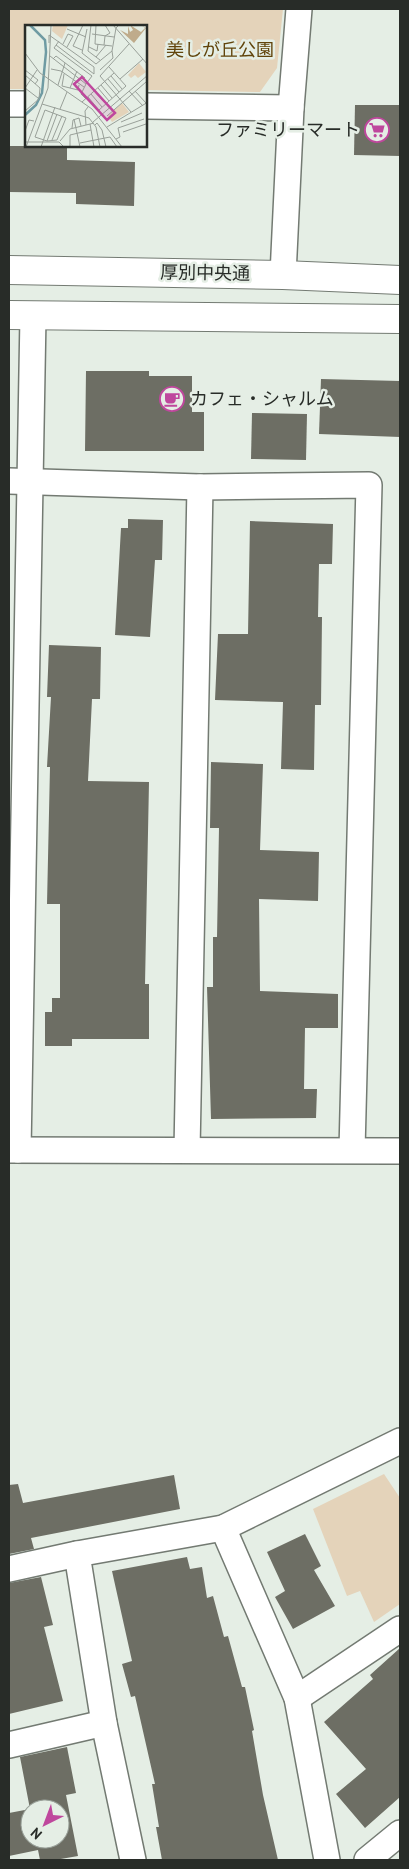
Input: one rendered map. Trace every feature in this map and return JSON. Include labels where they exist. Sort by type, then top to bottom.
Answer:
[{"type":"street","points":[[283,275],[291,108],[300,9]]},
{"type":"street","points":[[9,104],[25,104]]},
{"type":"street","points":[[148,106],[291,108]]},
{"type":"street","name":"厚別中央通","points":[[9,270],[283,275],[400,280]]},
{"type":"street","points":[[400,319],[21,316],[13,1150],[400,1151]]},
{"type":"street","points":[[19,481],[200,486],[370,485],[352,1150]]},
{"type":"street","points":[[187,1150],[200,486]]},
{"type":"street","points":[[9,1569],[77,1554],[223,1528],[400,1441]]},
{"type":"street","points":[[223,1528],[297,1698],[326,1860]]},
{"type":"street","points":[[77,1554],[104,1723],[133,1860]]},
{"type":"street","points":[[297,1698],[400,1629]]},
{"type":"street","points":[[9,1745],[104,1723]]},
{"type":"street","points":[[367,1860],[400,1833]]},
{"type":"green space","name":"美しが丘公園","points":[[9,9],[283,9],[277,68],[260,92],[148,90],[148,25],[25,25],[25,89],[9,89]]},
{"type":"green space","points":[[384,1474],[400,1498],[400,1604],[374,1622],[360,1591],[347,1596],[313,1509]]},
{"type":"building","name":"ファミリーマート","points":[[355,105],[400,105],[400,156],[354,155]]},
{"type":"building","points":[[9,146],[67,148],[67,160],[135,162],[134,206],[76,204],[76,193],[9,192]]},
{"type":"building","points":[[86,371],[149,371],[149,376],[192,376],[192,412],[204,412],[204,451],[85,451]]},
{"type":"building","points":[[321,379],[400,381],[400,437],[319,434]]},
{"type":"building","points":[[252,413],[307,414],[306,460],[251,459]]},
{"type":"building","points":[[128,519],[163,520],[162,560],[155,560],[150,637],[115,635],[121,528],[128,528]]},
{"type":"building","points":[[250,521],[333,524],[332,564],[319,564],[318,617],[322,617],[321,705],[315,705],[314,770],[281,769],[283,702],[215,700],[218,634],[248,634]]},
{"type":"building","points":[[49,645],[101,647],[100,699],[92,699],[88,781],[149,782],[145,984],[149,984],[149,1039],[72,1039],[72,1046],[45,1046],[45,1012],[52,1012],[52,998],[60,998],[60,904],[47,904],[50,767],[47,767],[51,697],[47,697]]},
{"type":"building","points":[[211,762],[263,764],[260,850],[319,852],[318,901],[259,899],[260,991],[338,994],[338,1028],[305,1028],[304,1089],[317,1089],[316,1118],[211,1119],[207,987],[213,987],[213,937],[217,937],[219,828],[210,828]]},
{"type":"building","points":[[174,1475],[180,1509],[31,1538],[34,1549],[9,1554],[9,1485],[18,1484],[23,1503]]},
{"type":"building","points":[[305,1534],[321,1566],[314,1570],[335,1606],[293,1629],[275,1597],[285,1591],[267,1552]]},
{"type":"building","points":[[187,1557],[190,1569],[202,1567],[207,1598],[213,1596],[224,1637],[228,1636],[242,1687],[245,1687],[254,1730],[252,1731],[263,1795],[278,1860],[162,1860],[156,1827],[159,1827],[152,1784],[155,1784],[135,1696],[131,1697],[122,1664],[132,1661],[112,1571]]},
{"type":"building","points":[[41,1577],[53,1625],[44,1627],[63,1701],[9,1714],[9,1583]]},
{"type":"building","points":[[400,1648],[400,1797],[365,1828],[336,1794],[366,1769],[324,1722],[373,1679],[370,1675]]},
{"type":"building","points":[[67,1747],[76,1793],[66,1795],[67,1799],[28,1799],[20,1757]]},
{"type":"building","points":[[20,1811],[20,1849],[70,1849],[70,1815],[78,1856],[55,1860],[40,1860],[38,1850],[9,1856],[9,1813]]},
{"type":"place","name":"ファミリーマート","points":[[377,130]]},
{"type":"place","name":"カフェ・シャルム","points":[[172,399]]}]
